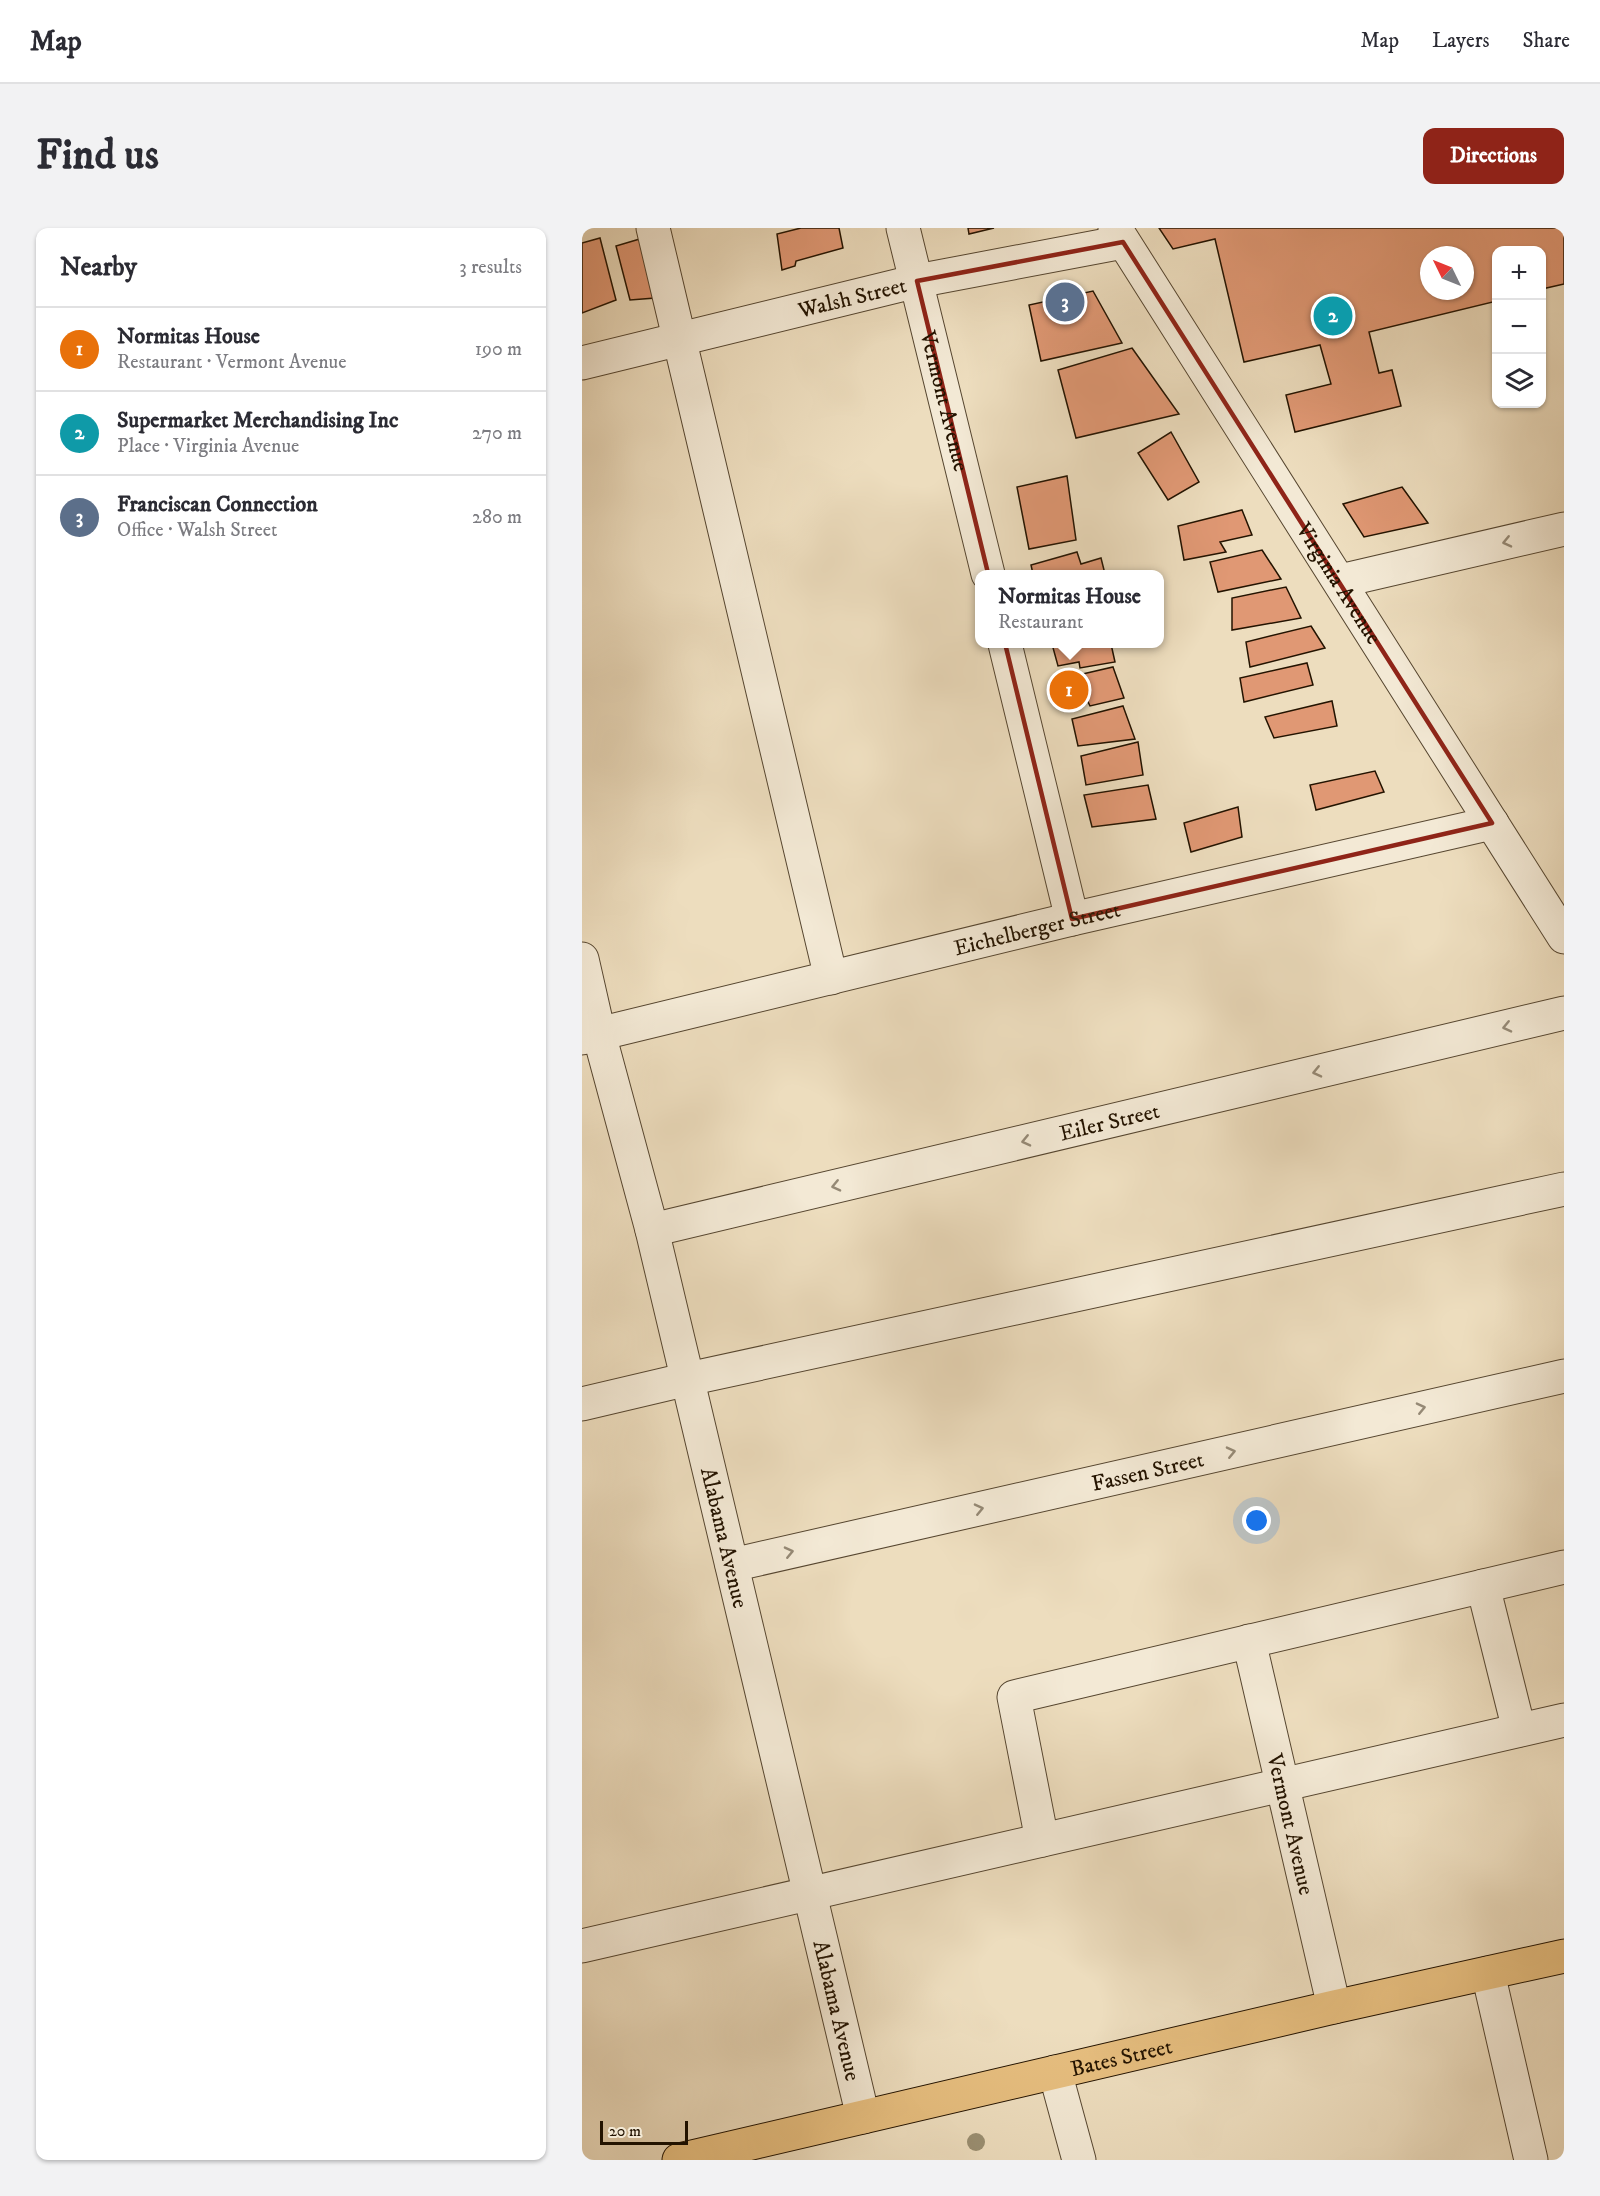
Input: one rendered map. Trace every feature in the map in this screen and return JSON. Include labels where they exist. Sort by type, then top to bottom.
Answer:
[{"type":"main road","name":"Bates Street","points":[[696,2158],[1334,2007],[1564,1956]]},
{"type":"street","points":[[653,228],[831,978]]},
{"type":"street","name":"Vermont Avenue","points":[[903,228],[987,570]]},
{"type":"street","name":"Walsh Street","points":[[582,363],[917,281],[1119,235]]},
{"type":"street","name":"Virginia Avenue","points":[[1119,235],[1564,937]]},
{"type":"street","points":[[1340,581],[1564,529]]},
{"type":"street","points":[[1006,648],[1072,920]]},
{"type":"street","name":"Eichelberger Street","points":[[591,1036],[1072,920],[1492,823]]},
{"type":"street","name":"Alabama Avenue","points":[[582,959],[591,1036],[652,1230],[862,2117]]},
{"type":"street","name":"Eiler Street","points":[[652,1230],[1564,1013]]},
{"type":"street","points":[[582,1404],[1564,1189]]},
{"type":"street","name":"Fassen Street","points":[[732,1564],[1564,1376]]},
{"type":"street","points":[[1042,1840],[1014,1697],[1564,1567]]},
{"type":"street","points":[[1483,1586],[1519,1730]]},
{"type":"street","name":"Vermont Avenue","points":[[1250,1641],[1334,2007]]},
{"type":"street","points":[[582,1946],[1564,1720]]},
{"type":"street","points":[[1488,1973],[1531,2160]]},
{"type":"street","points":[[1055,2072],[1079,2160]]},
{"type":"highlighted area","points":[[1123,242],[1492,823],[1072,919],[917,281]]},
{"type":"building","points":[[801,228],[839,228],[843,248],[796,261],[795,266],[782,270],[777,234]]},
{"type":"building","points":[[968,228],[994,228],[969,234]]},
{"type":"building","points":[[1159,228],[1564,228],[1564,284],[1546,288],[1546,246],[1492,246],[1492,302],[1369,332],[1379,373],[1392,370],[1401,406],[1295,432],[1286,395],[1331,384],[1320,345],[1244,362],[1215,239],[1173,249]]},
{"type":"building","points":[[600,238],[616,300],[582,313],[582,243]]},
{"type":"building","points":[[643,238],[655,298],[630,300],[616,246]]},
{"type":"building","points":[[1093,291],[1122,343],[1041,361],[1029,305]]},
{"type":"building","points":[[1132,348],[1179,414],[1076,438],[1058,370]]},
{"type":"building","points":[[1171,432],[1199,482],[1168,500],[1138,453]]},
{"type":"building","points":[[1067,476],[1076,540],[1029,549],[1017,487]]},
{"type":"building","points":[[1402,487],[1428,523],[1364,537],[1343,504]]},
{"type":"building","points":[[1242,510],[1252,535],[1220,542],[1226,552],[1184,560],[1178,526]]},
{"type":"building","points":[[1262,550],[1281,579],[1218,592],[1210,562]]},
{"type":"building","points":[[1077,552],[1081,564],[1101,558],[1104,570],[1032,570],[1031,565]]},
{"type":"building","points":[[1286,587],[1301,618],[1232,630],[1232,598]]},
{"type":"building","points":[[1311,626],[1325,648],[1250,667],[1246,642]]},
{"type":"building","points":[[1053,648],[1112,648],[1115,662],[1080,668],[1079,662],[1058,666]]},
{"type":"building","points":[[1307,663],[1313,685],[1244,702],[1240,678]]},
{"type":"building","points":[[1113,667],[1124,698],[1090,706],[1087,700],[1068,706],[1061,679]]},
{"type":"building","points":[[1332,701],[1337,726],[1274,738],[1265,717]]},
{"type":"building","points":[[1123,706],[1135,739],[1078,746],[1072,719]]},
{"type":"building","points":[[1138,742],[1143,775],[1086,785],[1081,756]]},
{"type":"building","points":[[1375,771],[1384,792],[1316,810],[1310,785]]},
{"type":"building","points":[[1148,785],[1156,819],[1092,827],[1084,795]]},
{"type":"building","points":[[1238,807],[1242,837],[1191,852],[1184,823]]},
{"type":"place","name":"Franciscan Connection","points":[[1065,302]]},
{"type":"place","name":"Supermarket Merchandising Inc","points":[[1333,316]]},
{"type":"place","name":"Normitas House","points":[[1069,690]]}]
